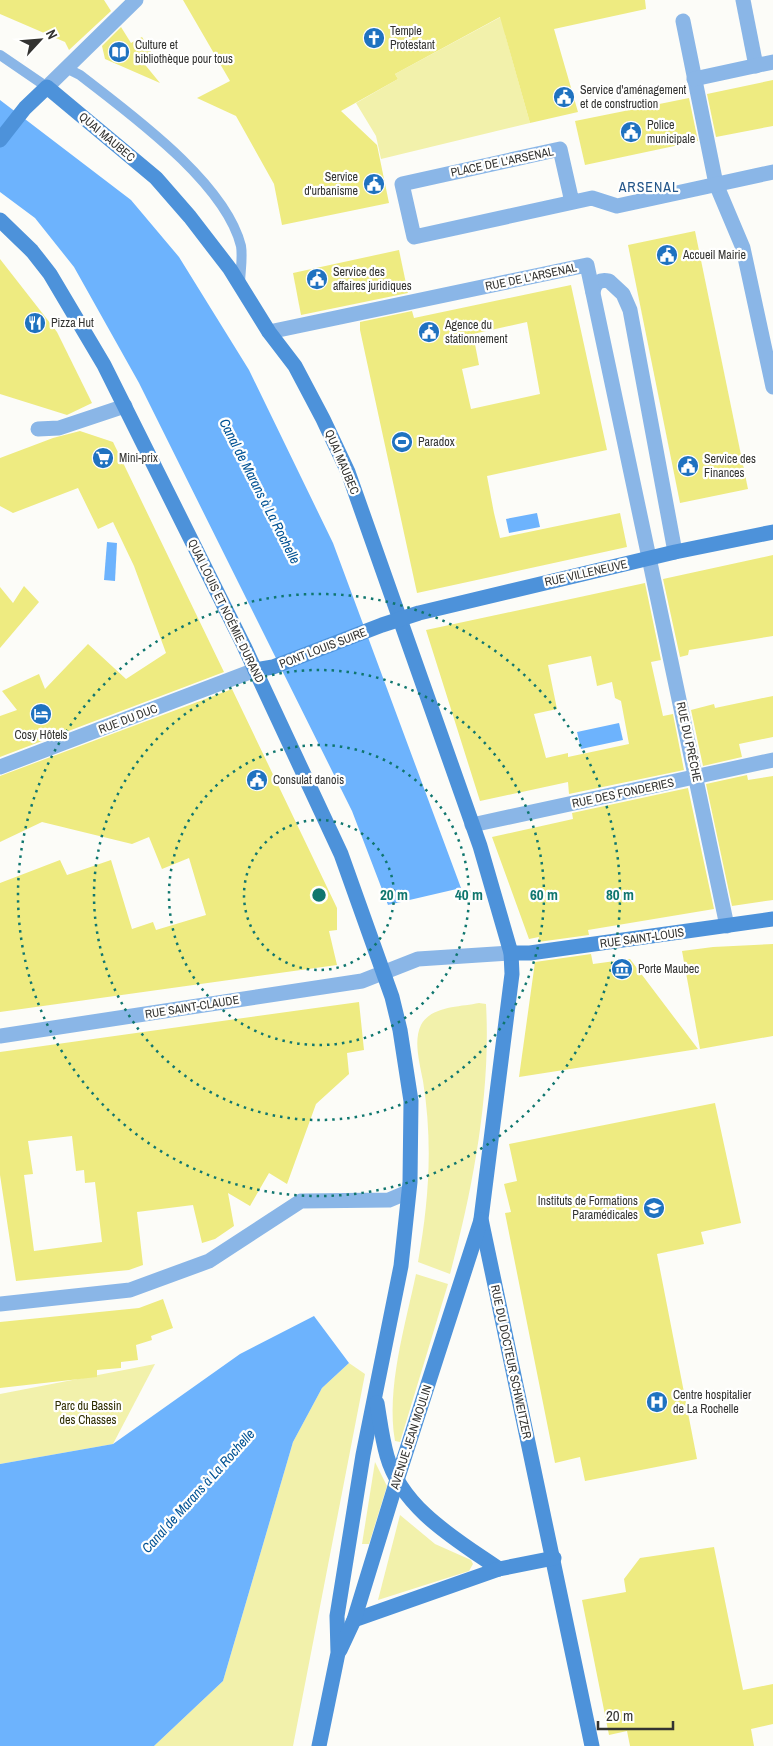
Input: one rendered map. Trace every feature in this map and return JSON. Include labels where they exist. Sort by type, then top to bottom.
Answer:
[{"type":"main road","points":[[0,140],[25,108],[47,87]]},
{"type":"main road","name":"QUAI MAUBEC","points":[[47,87],[156,178],[190,217],[240,286],[268,332],[295,366],[344,463],[472,826],[511,953],[512,974]]},
{"type":"main road","name":"QUAI LOUIS ET NOÉMIE DURAND","points":[[0,220],[32,251],[50,274],[125,406],[255,670],[341,854],[384,973],[400,1030],[411,1101],[408,1192]]},
{"type":"main road","name":"RUE VILLENEUVE","points":[[372,629],[399,619],[675,552],[773,532]]},
{"type":"main road","name":"PONT LOUIS SUIRE","points":[[255,670],[274,667],[372,629]]},
{"type":"main road","name":"RUE SAINT-LOUIS","points":[[511,953],[530,953],[773,919]]},
{"type":"main road","name":"RUE DU DOCTEUR SCHWEITZER","points":[[512,974],[481,1219],[554,1558],[592,1746]]},
{"type":"main road","name":"AVENUE JEAN MOULIN","points":[[319,1746],[338,1653],[337,1616],[363,1455],[401,1266],[408,1192]]},
{"type":"main road","name":"AVENUE JEAN MOULIN","points":[[338,1653],[354,1620],[481,1219]]},
{"type":"main road","points":[[376,1397],[387,1456],[397,1480],[438,1528],[499,1568]]},
{"type":"main road","points":[[354,1620],[499,1568],[554,1558]]},
{"type":"street","points":[[47,87],[136,0]]},
{"type":"street","points":[[743,0],[756,66]]},
{"type":"street","points":[[683,21],[716,184],[743,248],[773,387]]},
{"type":"street","points":[[694,79],[773,62]]},
{"type":"street","name":"PLACE DE L'ARSENAL","points":[[560,150],[572,202],[414,237],[402,184],[560,150]]},
{"type":"street","points":[[572,202],[592,198],[618,206],[773,172]]},
{"type":"street","name":"RUE DE L'ARSENAL","points":[[268,332],[587,265],[651,558]]},
{"type":"street","points":[[593,292],[595,284],[599,281],[604,280],[614,283],[623,294],[630,310],[675,552]]},
{"type":"street","points":[[38,429],[59,428],[125,406]]},
{"type":"street","name":"RUE DU PRÊCHE","points":[[651,558],[727,926]]},
{"type":"street","name":"RUE DU DUC","points":[[0,767],[255,670]]},
{"type":"street","name":"RUE DES FONDERIES","points":[[472,826],[773,760]]},
{"type":"street","name":"RUE SAINT-CLAUDE","points":[[0,1036],[362,981],[418,959],[511,953]]},
{"type":"street","points":[[0,1304],[130,1290],[209,1261],[301,1201],[389,1200],[408,1192]]},
{"type":"lane","name":"QUAI MAUBEC","points":[[0,55],[47,87]]},
{"type":"lane","points":[[66,68],[80,75],[161,138],[225,210],[241,249],[240,286]]},
{"type":"green space","points":[[523,5],[505,34],[530,123],[381,159],[376,136],[356,103],[398,79],[395,74]]},
{"type":"green space","points":[[479,1003],[486,1004],[486,1072],[483,1106],[473,1175],[450,1274],[418,1262],[425,1217],[429,1149],[418,1038],[421,1025],[432,1014],[447,1008]]},
{"type":"green space","points":[[416,1274],[448,1284],[400,1442],[395,1441],[393,1421],[395,1379],[402,1336]]},
{"type":"green space","points":[[349,1363],[365,1374],[293,1746],[154,1746],[223,1681],[293,1442],[322,1388]]},
{"type":"green space","name":"Parc du Bassin des Chasses","points":[[155,1364],[113,1444],[0,1464],[0,1394]]},
{"type":"green space","points":[[375,1462],[387,1486],[369,1544],[362,1544]]},
{"type":"green space","points":[[400,1515],[435,1544],[471,1560],[473,1564],[469,1571],[378,1600]]},
{"type":"water","name":"Canal de Marans à La Rochelle","points":[[0,100],[131,200],[179,257],[249,370],[333,543],[461,888],[388,905],[352,811],[139,383],[74,267],[35,218],[0,192]]},
{"type":"water","points":[[537,513],[540,527],[509,533],[506,519]]},
{"type":"water","points":[[107,542],[117,543],[115,581],[104,580]]},
{"type":"water","points":[[619,723],[623,740],[581,749],[577,732]]},
{"type":"water","name":"Canal de Marans à La Rochelle","points":[[314,1316],[349,1363],[322,1388],[293,1442],[223,1681],[154,1746],[0,1746],[0,1464],[113,1444],[240,1354]]},
{"type":"building","points":[[0,0],[104,0],[111,11],[69,50],[65,42],[0,14]]},
{"type":"building","points":[[183,0],[645,0],[646,9],[554,29],[578,112],[530,123],[500,17],[395,74],[398,79],[341,111],[377,145],[389,203],[282,225],[274,184],[236,116],[197,98],[230,81]]},
{"type":"building","points":[[121,27],[131,43],[142,37],[153,55],[142,61],[160,83],[105,59],[102,46]]},
{"type":"building","points":[[773,80],[773,126],[716,137],[707,94]]},
{"type":"building","points":[[689,98],[698,141],[585,165],[575,121]]},
{"type":"building","points":[[695,231],[748,489],[680,503],[628,245]]},
{"type":"building","points":[[399,250],[408,293],[301,315],[293,273]]},
{"type":"building","points":[[0,259],[57,332],[92,403],[67,415],[0,394]]},
{"type":"building","points":[[571,285],[607,450],[487,476],[494,513],[500,538],[620,513],[627,547],[417,593],[360,330],[360,322],[412,311],[414,318]],"holes":[[[527,322],[540,394],[471,409],[462,369],[479,365],[473,334]]]},
{"type":"building","points":[[80,431],[113,442],[224,672],[0,757],[0,716],[17,710],[2,691],[39,674],[45,689],[88,644],[126,679],[166,653],[134,566],[113,522],[98,529],[78,488],[13,513],[0,506],[0,458],[53,438]]},
{"type":"building","points":[[773,555],[773,636],[689,650],[688,655],[680,657],[663,579]]},
{"type":"building","points":[[645,583],[661,660],[651,662],[663,716],[673,714],[684,770],[569,794],[568,782],[480,801],[426,630]],"holes":[[[591,656],[597,686],[612,682],[615,698],[621,701],[629,744],[568,757],[568,753],[546,758],[534,714],[557,709],[548,665]]]},
{"type":"building","points":[[24,586],[39,602],[0,648],[0,587],[13,603]]},
{"type":"building","points":[[232,689],[337,908],[337,930],[329,931],[337,965],[0,1012],[0,883],[60,860],[67,875],[111,860],[132,929],[153,922],[156,930],[206,915],[189,858],[162,869],[149,837],[132,844],[42,822],[0,842],[0,776]]},
{"type":"building","points":[[773,696],[773,737],[739,744],[742,757],[703,766],[691,710],[714,704],[715,708]]},
{"type":"building","points":[[747,775],[748,780],[773,776],[773,900],[732,906],[706,784]]},
{"type":"building","points":[[688,788],[714,909],[588,930],[589,935],[538,942],[539,937],[529,939],[492,837],[573,819],[572,813]]},
{"type":"building","points":[[773,944],[773,1036],[700,1049],[682,951],[713,947]]},
{"type":"building","points":[[591,954],[593,964],[630,959],[698,1049],[519,1077],[535,962]]},
{"type":"building","points":[[359,1002],[364,1050],[347,1053],[349,1074],[316,1104],[287,1184],[269,1173],[250,1206],[228,1193],[234,1226],[215,1239],[202,1243],[193,1205],[137,1212],[143,1265],[129,1270],[16,1281],[0,1175],[0,1052]],"holes":[[[72,1136],[76,1171],[84,1170],[85,1183],[95,1182],[102,1242],[34,1251],[24,1175],[33,1174],[28,1141]]]},
{"type":"building","points":[[715,1103],[741,1223],[701,1232],[704,1244],[657,1254],[697,1459],[585,1481],[580,1457],[555,1463],[505,1213],[511,1212],[504,1184],[517,1181],[509,1144]]},
{"type":"building","points":[[163,1299],[173,1328],[151,1336],[152,1340],[136,1345],[138,1360],[121,1362],[121,1368],[97,1370],[97,1377],[0,1388],[0,1322],[139,1308]]},
{"type":"building","points":[[714,1547],[743,1690],[773,1684],[773,1724],[751,1729],[754,1746],[630,1746],[627,1731],[609,1735],[582,1600],[626,1592],[624,1579],[640,1558]]},
{"type":"place","name":"Temple Protestant","points":[[374,38]]},
{"type":"place","name":"Culture et bibliothèque pour tous","points":[[119,52]]},
{"type":"place","name":"Service d'aménagement et de construction","points":[[564,97]]},
{"type":"place","name":"Police municipale","points":[[631,132]]},
{"type":"place","name":"Service d'urbanisme","points":[[374,184]]},
{"type":"place","name":"Accueil Mairie","points":[[667,255]]},
{"type":"place","name":"Service des affaires juridiques","points":[[317,279]]},
{"type":"place","name":"Pizza Hut","points":[[35,323]]},
{"type":"place","name":"Agence du stationnement","points":[[429,332]]},
{"type":"place","name":"Paradox","points":[[402,442]]},
{"type":"place","name":"Mini-prix","points":[[103,458]]},
{"type":"place","name":"Service des Finances","points":[[688,466]]},
{"type":"place","name":"Cosy Hôtels","points":[[41,714]]},
{"type":"place","name":"Consulat danois","points":[[257,780]]},
{"type":"place","name":"Porte Maubec","points":[[622,969]]},
{"type":"place","name":"Instituts de Formations Paramédicales","points":[[654,1208]]},
{"type":"place","name":"Centre hospitalier de La Rochelle","points":[[657,1402]]},
{"type":"district","name":"ARSENAL","points":[[649,187]]}]
